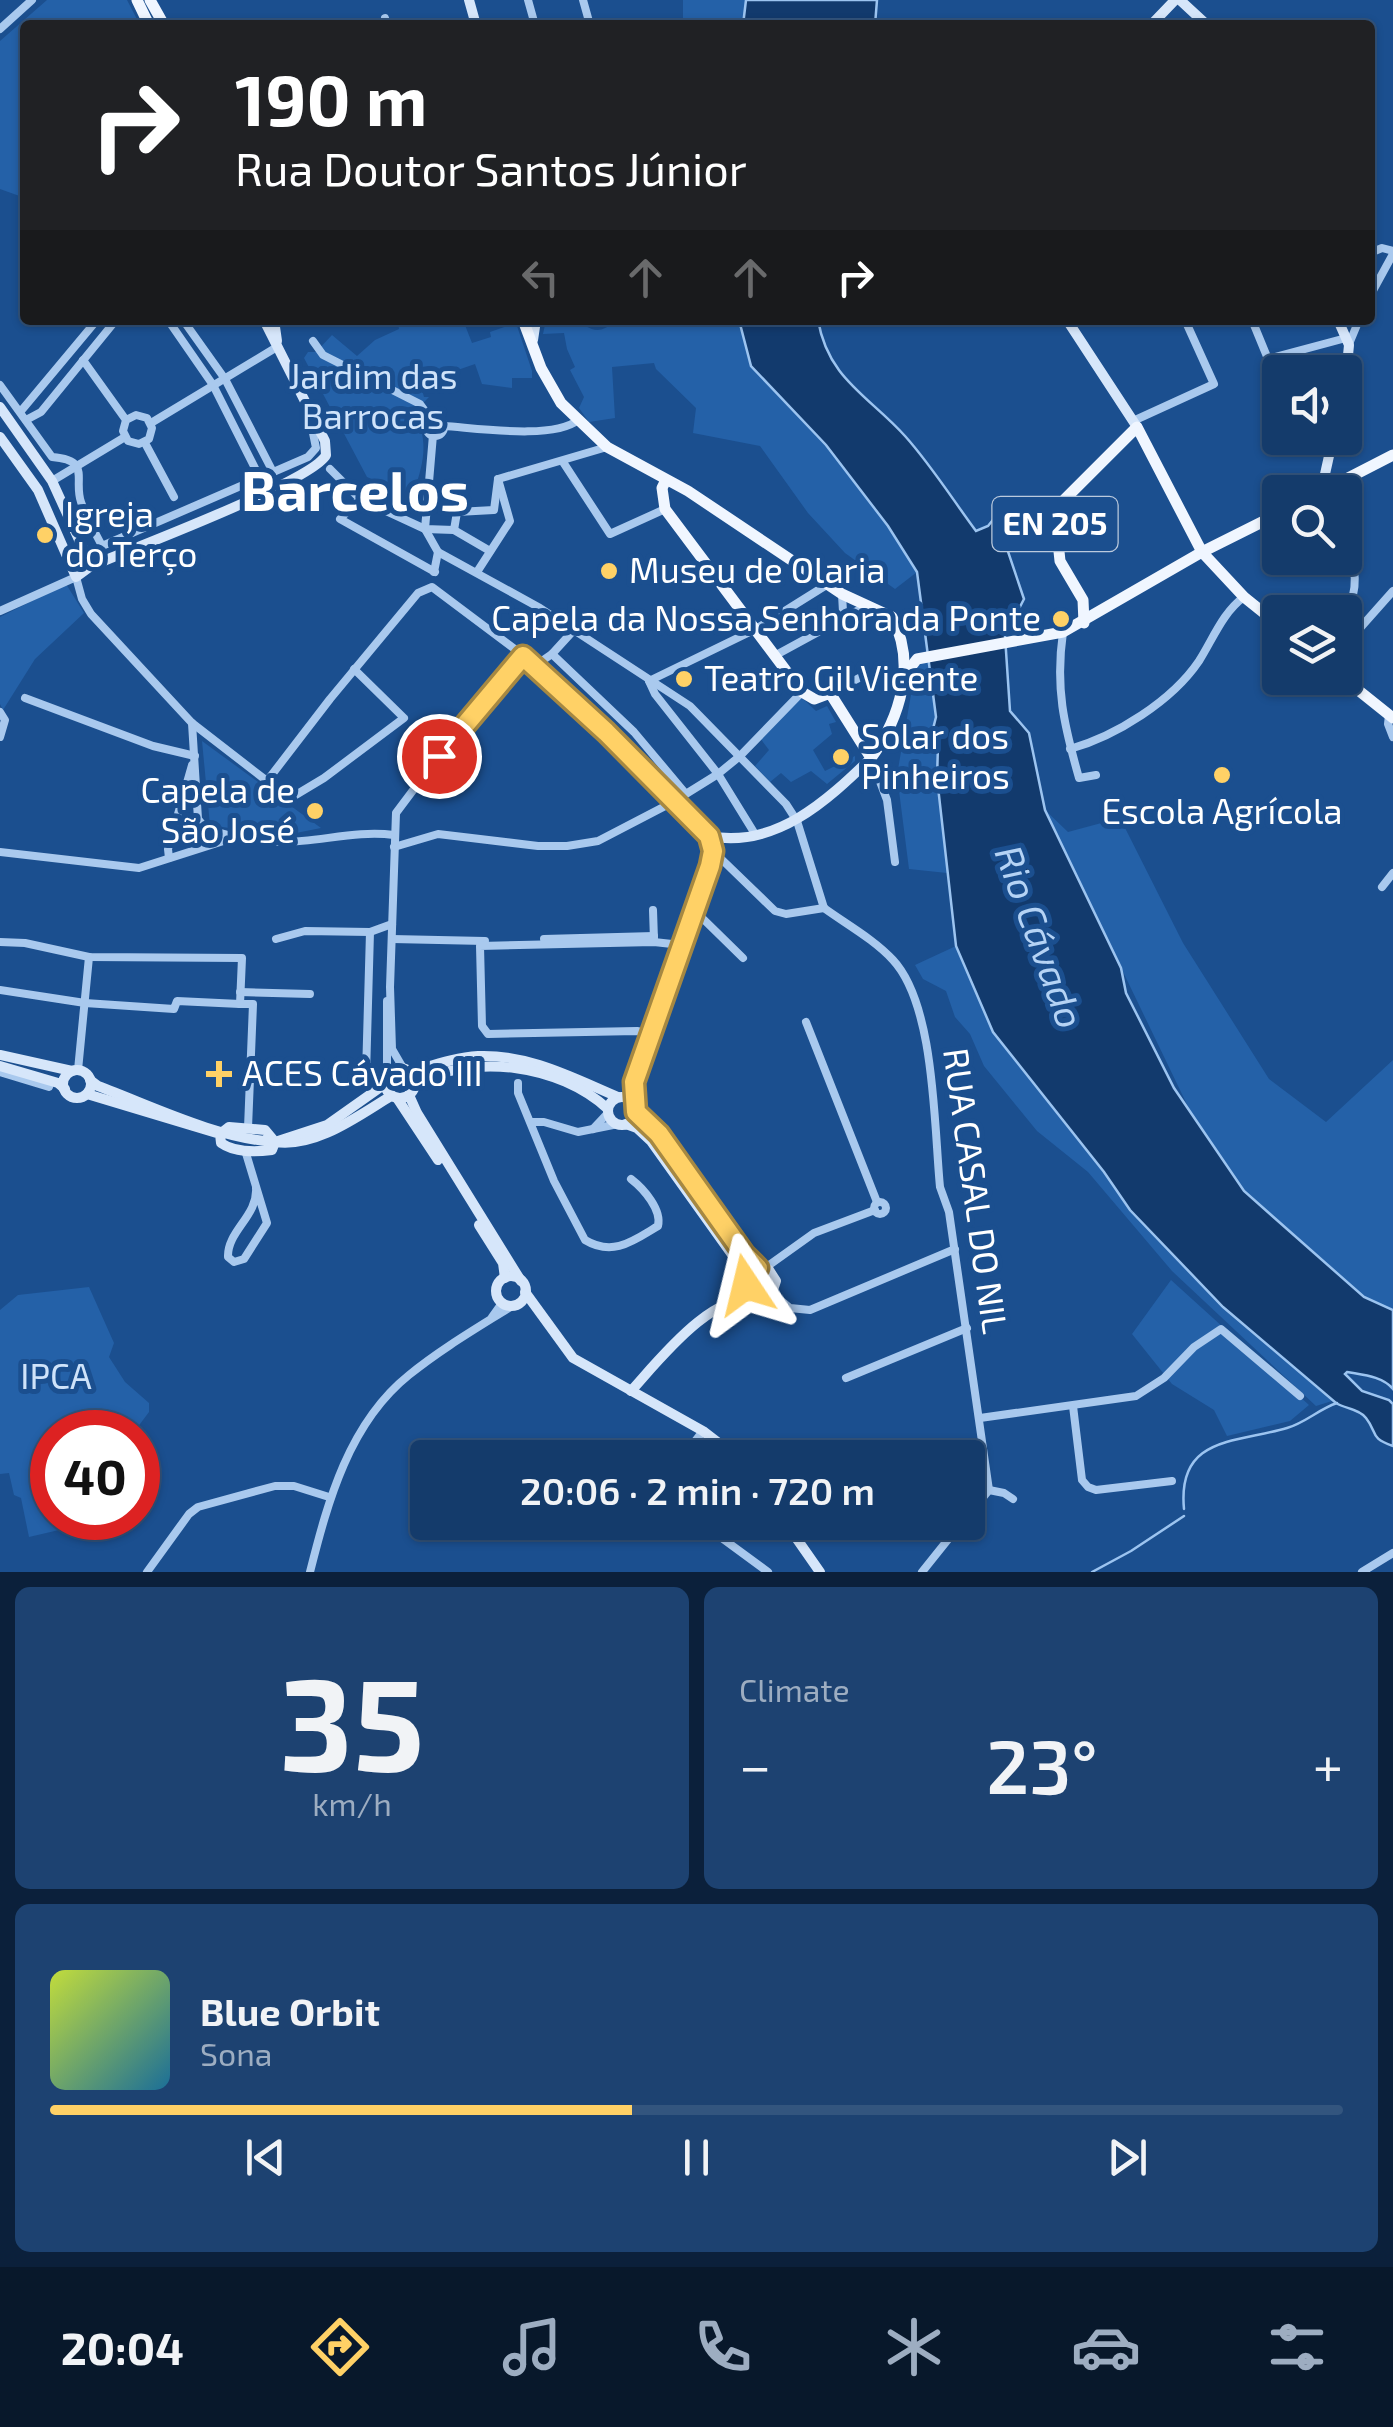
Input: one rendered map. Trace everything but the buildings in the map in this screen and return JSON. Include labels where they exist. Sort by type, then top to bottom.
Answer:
[{"type":"main road","points":[[1156,20],[1177,0],[1201,20]]},
{"type":"main road","points":[[0,436],[37,490],[76,577],[91,566],[312,471],[322,462],[325,441],[266,325]]},
{"type":"main road","points":[[275,325],[277,347]]},
{"type":"main road","points":[[530,325],[532,346],[561,403],[607,447],[666,480],[842,594],[892,617],[907,654],[919,659],[907,672],[886,738],[871,758],[797,821],[755,834],[709,836],[713,851],[634,1082],[634,1107],[622,1124]]},
{"type":"main road","points":[[1070,325],[1135,424]]},
{"type":"main road","points":[[1340,325],[1348,342],[1347,355]]},
{"type":"main road","points":[[0,407],[52,482],[91,566]]},
{"type":"main road","name":"EN 205","points":[[1084,622],[1083,600],[1060,562],[1055,514],[1135,424],[1202,552],[1262,612]]},
{"type":"main road","points":[[1356,475],[1393,455]]},
{"type":"main road","points":[[666,480],[662,488],[665,509],[802,692],[814,699],[830,693],[871,758]]},
{"type":"main road","points":[[37,490],[52,482]]},
{"type":"main road","points":[[1202,552],[1262,522]]},
{"type":"main road","name":"EN 205","points":[[919,659],[1063,632],[1202,552]]},
{"type":"main road","points":[[902,644],[907,672]]},
{"type":"main road","points":[[1362,693],[1391,716]]},
{"type":"main road","points":[[0,1055],[76,1071],[98,1086],[203,1124],[220,1134],[224,1146],[272,1150],[275,1142]]},
{"type":"main road","points":[[275,1142],[327,1125],[386,1080],[393,1070],[477,1056],[510,1058],[557,1070],[634,1107],[659,1134],[744,1254],[772,1273],[774,1287],[763,1298],[734,1300],[692,1328],[631,1391]]},
{"type":"main road","points":[[0,1069],[51,1081],[74,1097],[86,1094],[220,1134],[288,1144],[317,1137],[451,1070],[477,1066],[508,1068],[576,1087],[622,1124],[637,1128],[651,1141],[736,1260],[753,1296]]},
{"type":"main road","points":[[406,1070],[403,1093],[503,1264],[504,1278],[496,1290],[510,1305],[530,1306],[543,1314]]},
{"type":"main road","points":[[64,1088],[64,1080],[76,1071]]},
{"type":"main road","points":[[86,1094],[90,1080]]},
{"type":"main road","points":[[386,1080],[403,1093],[417,1112],[523,1286],[574,1358],[715,1440]]},
{"type":"main road","points":[[608,1111],[634,1082]]},
{"type":"main road","points":[[220,1134],[229,1127],[265,1130],[275,1142]]},
{"type":"main road","points":[[734,1300],[761,1268]]},
{"type":"main road","points":[[504,1278],[523,1286]]},
{"type":"main road","points":[[510,1305],[523,1286]]},
{"type":"main road","points":[[798,1540],[820,1572]]},
{"type":"street","points":[[0,29],[32,0]]},
{"type":"street","points":[[1375,286],[1393,252]]},
{"type":"street","points":[[23,416],[93,325]]},
{"type":"street","points":[[23,416],[41,412],[112,325]]},
{"type":"street","points":[[172,325],[213,385],[260,478]]},
{"type":"street","points":[[187,325],[225,378],[272,472]]},
{"type":"street","points":[[1135,424],[1214,384],[1187,325]]},
{"type":"street","points":[[1254,325],[1268,359],[1348,342],[1356,325]]},
{"type":"street","points":[[184,341],[193,334]]},
{"type":"street","points":[[313,341],[323,355],[420,404],[431,420]]},
{"type":"street","points":[[151,423],[277,347]]},
{"type":"street","points":[[52,482],[124,436],[126,420],[84,360]]},
{"type":"street","points":[[0,385],[52,457],[68,458],[77,467],[82,482],[79,497],[102,546],[308,457],[316,448],[303,396]]},
{"type":"street","points":[[126,420],[136,415],[151,423]]},
{"type":"street","points":[[431,420],[439,419],[444,426]]},
{"type":"street","points":[[431,420],[426,428],[432,435],[425,528],[438,552],[477,572],[690,706],[786,804],[797,821],[824,908],[786,914],[775,911],[713,851]]},
{"type":"street","points":[[444,426],[557,429],[568,428],[578,420]]},
{"type":"street","points":[[124,436],[133,444],[145,443],[152,434],[151,423]]},
{"type":"street","points":[[238,431],[249,424]]},
{"type":"street","points":[[432,435],[439,435],[444,426]]},
{"type":"street","points":[[145,443],[174,497]]},
{"type":"street","points":[[498,479],[607,447]]},
{"type":"street","points":[[563,462],[610,534],[665,509]]},
{"type":"street","points":[[330,470],[360,499],[425,528],[454,530],[490,551]]},
{"type":"street","points":[[454,530],[458,512],[494,510],[498,479]]},
{"type":"street","points":[[477,572],[510,521],[498,479]]},
{"type":"street","points":[[218,497],[223,511]]},
{"type":"street","points":[[360,499],[340,519],[434,572]]},
{"type":"street","points":[[432,587],[438,552]]},
{"type":"street","points":[[0,611],[76,577],[82,600],[91,614],[192,723],[294,796],[404,718],[354,669]]},
{"type":"street","points":[[649,681],[756,629],[828,584]]},
{"type":"street","points":[[267,780],[418,594],[432,587]]},
{"type":"street","points":[[432,587],[536,665],[709,836]]},
{"type":"street","points":[[1362,625],[1393,591]]},
{"type":"street","points":[[837,622],[843,612],[842,594]]},
{"type":"street","points":[[1070,750],[1113,735],[1177,686],[1196,665],[1232,606],[1244,597]]},
{"type":"street","points":[[776,656],[866,606]]},
{"type":"street","points":[[536,665],[572,631]]},
{"type":"street","points":[[1063,632],[1058,676],[1062,718],[1079,778],[1096,774]]},
{"type":"street","points":[[552,654],[634,732],[686,794]]},
{"type":"street","points":[[406,1070],[392,1049],[390,987],[396,813],[523,656]]},
{"type":"street","points":[[830,693],[859,678]]},
{"type":"street","points":[[649,681],[718,774],[755,834]]},
{"type":"street","points":[[394,847],[438,834],[538,846],[585,844],[673,802],[718,774],[802,692]]},
{"type":"street","points":[[25,698],[152,746],[195,756]]},
{"type":"street","points":[[676,721],[690,706]]},
{"type":"street","points":[[0,736],[2,716]]},
{"type":"street","points":[[1391,716],[1388,724],[1393,737]]},
{"type":"street","points":[[192,723],[198,819],[206,828],[236,837]]},
{"type":"street","points":[[169,858],[168,849],[195,756]]},
{"type":"street","points":[[871,758],[887,800],[895,862]]},
{"type":"street","points":[[0,852],[126,868],[158,864],[236,837],[281,842],[376,832],[394,834]]},
{"type":"street","points":[[1382,886],[1393,873]]},
{"type":"street","name":"RUA CASAL DO NIL","points":[[824,908],[893,960],[913,994],[924,1027],[940,1187],[950,1212],[989,1490]]},
{"type":"street","points":[[653,910],[654,939]]},
{"type":"street","points":[[693,910],[743,958]]},
{"type":"street","points":[[276,939],[305,930],[370,932],[392,924]]},
{"type":"street","points":[[366,1075],[370,932]]},
{"type":"street","points":[[392,940],[654,939],[681,945]]},
{"type":"street","points":[[651,1034],[488,1034],[482,1026],[480,946],[654,939]]},
{"type":"street","points":[[0,942],[25,943],[89,957],[242,958],[240,1004]]},
{"type":"street","points":[[76,1071],[89,957]]},
{"type":"street","points":[[386,1080],[386,1010],[390,987]]},
{"type":"street","points":[[0,990],[85,1003],[174,1009],[177,1001],[253,1004],[248,1128]]},
{"type":"street","points":[[240,992],[310,994]]},
{"type":"street","points":[[761,1268],[814,1232],[876,1206],[806,1022]]},
{"type":"street","points":[[518,1083],[518,1093],[580,1235],[594,1245],[614,1248],[626,1246],[658,1226],[658,1215],[642,1188],[631,1180]]},
{"type":"street","points":[[593,1129],[608,1111]]},
{"type":"street","points":[[532,1122],[578,1132],[622,1124]]},
{"type":"street","points":[[245,1150],[267,1223],[244,1260],[234,1262],[228,1257],[228,1248],[253,1209],[256,1188]]},
{"type":"street","points":[[780,1256],[774,1287],[790,1308],[810,1310],[955,1249]]},
{"type":"street","points":[[310,1572],[329,1498],[364,1426],[391,1392],[437,1354],[510,1305]]},
{"type":"street","points":[[846,1378],[968,1328]]},
{"type":"street","points":[[980,1418],[1136,1396],[1164,1378],[1194,1347],[1222,1329],[1300,1396]]},
{"type":"street","points":[[1072,1406],[1082,1480],[1088,1487],[1096,1490],[1172,1481]]},
{"type":"street","points":[[695,1440],[702,1430]]},
{"type":"street","points":[[148,1572],[198,1507],[274,1486],[294,1486],[329,1498]]},
{"type":"street","points":[[985,1495],[989,1490],[1012,1499]]},
{"type":"street","points":[[724,1540],[768,1572]]},
{"type":"street","points":[[922,1572],[948,1540]]},
{"type":"street","points":[[1362,1572],[1393,1552]]},
{"type":"green space","points":[[47,0],[127,0],[137,20],[24,20]]},
{"type":"green space","points":[[683,0],[746,0],[744,20],[683,20]]},
{"type":"green space","points":[[20,24],[20,196],[0,189],[0,41]]},
{"type":"green space","name":"Jardim das Barrocas","points":[[398,325],[465,325],[472,343],[491,337],[490,332],[517,325],[532,371],[532,378],[512,378],[512,388],[482,384],[475,364],[420,383],[424,397],[429,397],[414,412],[422,432],[422,461],[414,491],[406,494],[367,477],[304,358],[332,335],[357,356],[375,340],[399,329]]},
{"type":"green space","points":[[545,325],[583,325],[598,330],[610,325],[740,325],[751,366],[826,445],[888,526],[917,572],[895,589],[845,553],[808,513],[760,446],[693,433],[696,408],[654,363],[612,367],[615,418],[589,422],[579,408],[584,397],[570,370],[575,367],[564,333],[543,334]]},
{"type":"green space","points":[[66,584],[84,613],[35,659],[3,710],[0,617]]},
{"type":"green space","points":[[929,661],[936,717],[932,733],[938,746],[937,778],[947,873],[909,869],[897,775],[916,666]]},
{"type":"green space","points":[[800,696],[816,711],[827,706],[836,722],[829,724],[832,734],[813,750],[825,771],[855,756],[855,761],[827,784],[811,771],[791,782],[781,773],[770,782],[755,766],[769,750],[760,738]]},
{"type":"green space","points":[[202,741],[321,828],[281,836],[210,825]]},
{"type":"green space","points":[[1045,810],[1068,832],[1120,818],[1183,943],[1269,1079],[1326,1122],[1393,1060],[1393,1310],[1364,1297],[1235,1204]]},
{"type":"green space","points":[[956,946],[993,1032],[1130,1210],[1222,1308],[1332,1401],[1316,1406],[1172,1271],[1088,1172],[1037,1131],[984,1066],[970,1034],[955,1017],[946,991],[923,979],[915,965]]},
{"type":"green space","points":[[1171,1280],[1309,1405],[1290,1421],[1227,1436],[1214,1410],[1172,1384],[1132,1334]]},
{"type":"green space","name":"IPCA","points":[[89,1287],[114,1343],[109,1357],[125,1382],[149,1403],[149,1410],[30,1410],[29,1537],[21,1498],[14,1495],[9,1473],[0,1474],[0,1310],[18,1295]]},
{"type":"water","points":[[746,0],[877,0],[875,20],[744,20]]},
{"type":"water","name":"Rio Cávado","points":[[740,325],[819,325],[840,372],[915,447],[976,531],[988,526],[996,516],[1024,599],[1005,636],[1010,711],[1029,733],[1045,810],[1121,968],[1126,993],[1174,1088],[1244,1191],[1364,1297],[1393,1310],[1393,1389],[1372,1377],[1345,1374],[1362,1391],[1393,1404],[1393,1446],[1377,1438],[1363,1415],[1336,1403],[1223,1307],[1130,1210],[993,1032],[956,946],[937,778],[938,746],[932,733],[936,717],[917,572],[888,526],[826,445],[751,366]]},
{"type":"waterway","points":[[1184,1509],[1184,1485],[1200,1455],[1230,1441],[1294,1426],[1337,1403]]},
{"type":"waterway","points":[[1092,1572],[1184,1516]]},
{"type":"place","name":"Igreja do Terço","points":[[45,535]]},
{"type":"place","name":"Museu de Olaria","points":[[609,571]]},
{"type":"place","name":"Capela da Nossa Senhora da Ponte","points":[[1061,619]]},
{"type":"place","name":"Teatro Gil Vicente","points":[[684,679]]},
{"type":"place","name":"Solar dos Pinheiros","points":[[841,757]]},
{"type":"place","name":"Escola Agrícola","points":[[1222,775]]},
{"type":"place","name":"Capela de São José","points":[[315,811]]},
{"type":"place","name":"ACES Cávado III","points":[[219,1074]]},
{"type":"district","name":"Barcelos","points":[[355,492]]},
{"type":"route","points":[[439,756],[523,656],[629,754],[709,836],[713,851],[710,866],[634,1082],[632,1102],[758,1268],[750,1272],[746,1285]]}]
